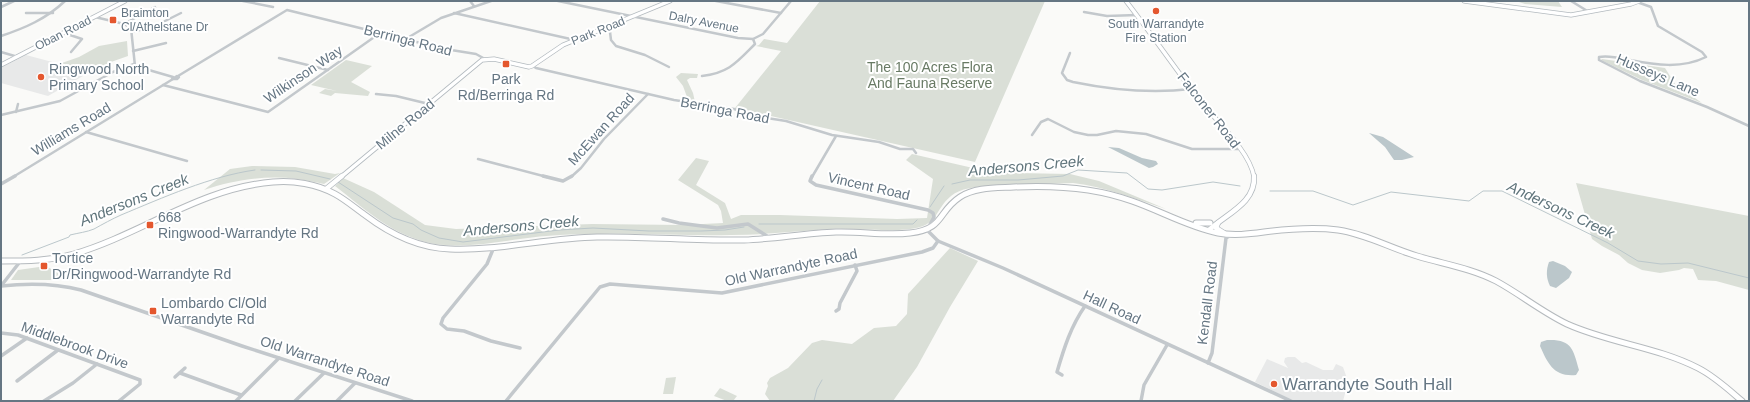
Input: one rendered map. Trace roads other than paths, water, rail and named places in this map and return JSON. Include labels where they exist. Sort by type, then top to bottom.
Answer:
[{"type":"main road","points":[[1,261],[19,263],[57,259],[96,247],[196,200],[233,188],[256,183],[286,181],[303,183],[326,189],[390,232],[409,241],[436,248],[494,247],[594,237],[715,240],[770,238],[832,232],[914,233],[927,230],[938,224],[958,198],[969,192],[1061,187],[1084,188],[1119,196],[1221,233],[1233,234],[1332,229],[1351,232],[1412,255],[1466,269],[1489,278],[1562,321],[1584,331],[1671,357],[1696,367],[1722,383],[1742,401]]},
{"type":"main road","points":[[1168,214],[1195,223],[1210,223]]},
{"type":"street","points":[[1,7],[14,1]]},
{"type":"street","points":[[1,36],[39,22],[53,13],[65,1]]},
{"type":"street","name":"Oban Road","points":[[1,65],[125,1]]},
{"type":"street","points":[[243,1],[273,7]]},
{"type":"street","points":[[470,1],[474,6]]},
{"type":"street","points":[[404,40],[428,25],[455,13],[491,1]]},
{"type":"street","name":"Dalry Avenue","points":[[558,1],[738,38],[753,39]]},
{"type":"street","name":"Park Road","points":[[531,66],[554,50],[575,40],[670,1]]},
{"type":"street","points":[[716,1],[729,2],[781,13]]},
{"type":"street","points":[[702,76],[722,72],[739,63],[755,44],[753,39],[763,34],[791,1]]},
{"type":"street","name":"Falconer Road","points":[[1126,1],[1191,89],[1240,149],[1251,166],[1254,183],[1250,195],[1243,204],[1207,229]]},
{"type":"street","points":[[1464,1],[1571,15],[1638,2],[1652,8]]},
{"type":"street","points":[[1571,1],[1589,12]]},
{"type":"street","name":"Husseys Lane","points":[[1650,1],[1658,26],[1702,52],[1706,57],[1684,64],[1670,65],[1649,64],[1608,57],[1600,57],[1599,60],[1640,81],[1714,110],[1749,126]]},
{"type":"street","points":[[124,24],[156,7]]},
{"type":"street","name":"Berringa Road","points":[[173,78],[286,10],[404,40],[462,53],[476,54],[485,59],[494,59],[531,66],[674,100],[734,110],[761,117],[786,121],[836,136],[883,142],[900,149],[913,149],[916,153]]},
{"type":"street","points":[[1084,12],[1107,16],[1137,15]]},
{"type":"street","points":[[26,13],[53,13]]},
{"type":"street","points":[[132,32],[155,26],[181,13]]},
{"type":"street","points":[[455,13],[575,40]]},
{"type":"street","points":[[95,17],[124,24],[131,28],[134,64],[140,69],[173,78]]},
{"type":"street","points":[[606,28],[610,32],[611,40],[616,46],[645,55],[669,67]]},
{"type":"street","points":[[64,33],[82,38],[80,44],[71,52]]},
{"type":"street","name":"Wilkinson Way","points":[[163,85],[268,112],[380,33]]},
{"type":"street","points":[[133,51],[166,43]]},
{"type":"street","points":[[1,52],[18,57]]},
{"type":"street","points":[[1070,53],[1062,72],[1067,80],[1073,82],[1147,92],[1169,92],[1191,89]]},
{"type":"street","points":[[279,58],[328,70]]},
{"type":"street","name":"Milne Road","points":[[326,189],[485,59]]},
{"type":"street","points":[[1,115],[60,101],[113,72],[134,64]]},
{"type":"street","name":"Williams Road","points":[[1,184],[173,78]]},
{"type":"street","points":[[376,94],[396,96],[429,104]]},
{"type":"street","name":"McEwan Road","points":[[478,159],[563,181],[571,178],[584,165],[603,140],[648,94]]},
{"type":"street","points":[[16,112],[18,104]]},
{"type":"street","points":[[1032,135],[1041,122],[1048,119],[1074,132],[1088,135],[1097,135],[1116,131],[1146,134],[1192,149],[1240,149]]},
{"type":"street","points":[[86,132],[187,161]]},
{"type":"street","name":"Vincent Road","points":[[836,136],[810,181],[816,185],[928,210],[933,213],[934,217],[927,230]]},
{"type":"street","points":[[663,219],[679,223],[717,228],[748,224],[770,238]]},
{"type":"street","points":[[1221,219],[1216,228],[1221,233]]},
{"type":"street","name":"Falconer Road","points":[[1207,229],[1210,223],[1221,219]]},
{"type":"street","name":"Hall Road","points":[[927,230],[938,241],[983,259],[1291,401]]},
{"type":"street","name":"Kendall Road","points":[[1221,233],[1225,245]]},
{"type":"street","name":"Kendall Road","points":[[1208,363],[1212,353],[1226,238],[1233,234]]},
{"type":"street","name":"Old Warrandyte Road","points":[[506,401],[600,288],[605,285],[610,284],[722,292],[922,252],[933,248],[938,241]]},
{"type":"street","points":[[494,247],[487,264],[443,318],[441,324],[447,329],[464,331],[491,341],[520,348]]},
{"type":"street","points":[[1,286],[19,263]]},
{"type":"street","points":[[840,310],[840,303],[857,271],[856,265]]},
{"type":"street","name":"Old Warrandyte Road","points":[[1,286],[42,282],[62,284],[101,296],[188,328],[412,401]]},
{"type":"street","points":[[1057,372],[1069,331],[1085,306]]},
{"type":"street","name":"Middlebrook Drive","points":[[1,333],[18,335],[139,379],[141,381],[119,401]]},
{"type":"street","points":[[1,356],[27,338]]},
{"type":"street","points":[[1141,401],[1144,385],[1167,345]]},
{"type":"street","points":[[17,381],[58,350]]},
{"type":"street","points":[[236,401],[279,358]]},
{"type":"street","points":[[44,401],[73,383],[97,364]]},
{"type":"street","points":[[175,377],[185,368]]},
{"type":"street","points":[[1052,372],[1057,372],[1062,375]]},
{"type":"street","points":[[180,373],[241,395]]},
{"type":"street","points":[[295,401],[324,373]]},
{"type":"street","points":[[337,401],[355,383]]},
{"type":"waterway","name":"Andersons Creek","points":[[22,255],[69,237],[70,235],[94,229],[121,215],[187,188],[221,177],[255,170]]},
{"type":"waterway","name":"Andersons Creek","points":[[261,170],[296,171],[330,179]]},
{"type":"waterway","name":"Andersons Creek","points":[[952,184],[970,180],[1018,180],[1063,176],[1078,170],[1127,173],[1148,189],[1162,190],[1213,182],[1240,186]]},
{"type":"waterway","name":"Andersons Creek","points":[[338,182],[393,218],[413,224],[421,230],[439,238],[463,242],[559,230],[593,228],[649,231],[701,231],[725,230],[744,227]]},
{"type":"waterway","name":"Andersons Creek","points":[[930,207],[944,186]]},
{"type":"waterway","name":"Andersons Creek","points":[[1270,191],[1313,191],[1353,205],[1391,192],[1469,201],[1483,191],[1502,191],[1608,243],[1638,261],[1661,264],[1688,263],[1749,278]]},
{"type":"waterway","name":"Andersons Creek","points":[[759,224],[913,224],[917,220]]},
{"type":"waterway","points":[[814,401],[817,389],[822,380]]},
{"type":"place","name":"South Warrandyte Fire Station","points":[[1156,11]]},
{"type":"place","name":"Braimton Cl/Athelstane Dr","points":[[113,20]]},
{"type":"place","name":"Park Rd/Berringa Rd","points":[[506,64]]},
{"type":"place","name":"Ringwood North Primary School","points":[[41,77]]},
{"type":"place","name":"668 Ringwood-Warrandyte Rd","points":[[150,225]]},
{"type":"place","name":"Tortice Dr/Ringwood-Warrandyte Rd","points":[[44,266]]},
{"type":"place","name":"Lombardo Cl/Old Warrandyte Rd","points":[[153,311]]},
{"type":"place","name":"Warrandyte South Hall","points":[[1274,384]]},
{"type":"park label","name":"The 100 Acres Flora And Fauna Reserve","points":[[930,76]]}]
